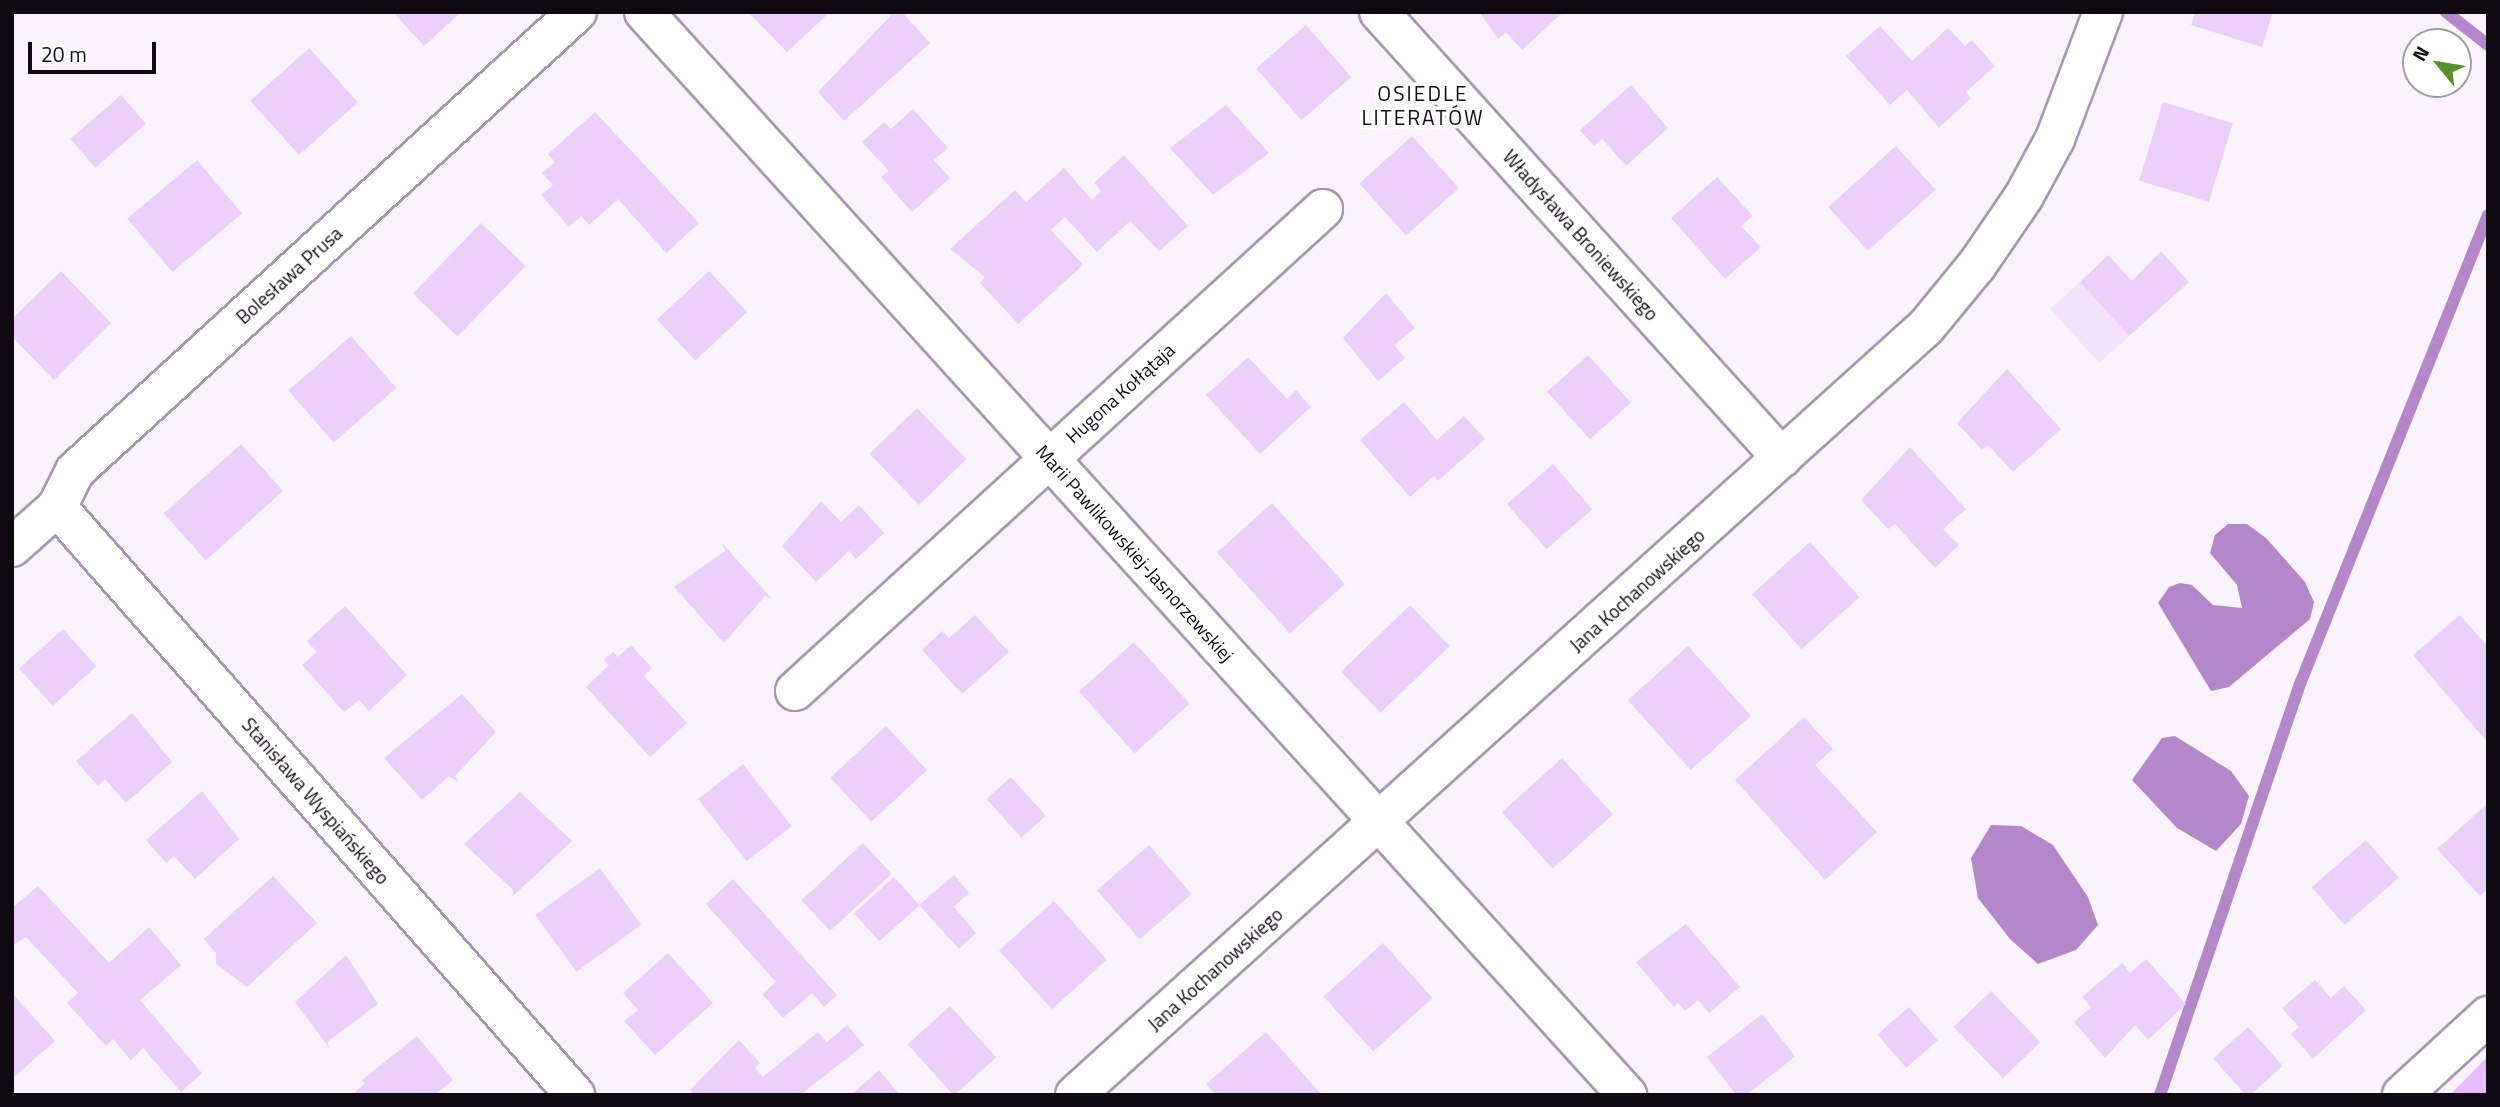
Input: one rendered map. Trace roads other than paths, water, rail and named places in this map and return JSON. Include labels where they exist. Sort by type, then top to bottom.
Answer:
[{"type":"street","name":"Bolesława Prusa","points":[[12,547],[57,508],[75,471],[577,12]]},
{"type":"street","name":"Marii Pawlikowskiej-Jasnorzewskiej","points":[[644,12],[1050,458],[1377,824],[1627,1095]]},
{"type":"street","name":"Władysława Broniewskiego","points":[[1379,12],[1782,458]]},
{"type":"street","name":"Jana Kochanowskiego","points":[[1075,1095],[1926,327],[1978,265],[2055,139],[2103,12]]},
{"type":"street","name":"Hugona Kołłątaja","points":[[794,691],[1323,209]]},
{"type":"street","name":"Stanisława Wyspiańskiego","points":[[57,508],[575,1095]]},
{"type":"street","points":[[2402,1095],[2488,1016]]},
{"type":"waterway","points":[[2446,12],[2488,45]]},
{"type":"waterway","points":[[2160,1095],[2300,684],[2488,215]]},
{"type":"district","name":"OSIEDLE LITERATÓW","points":[[1423,105]]}]
